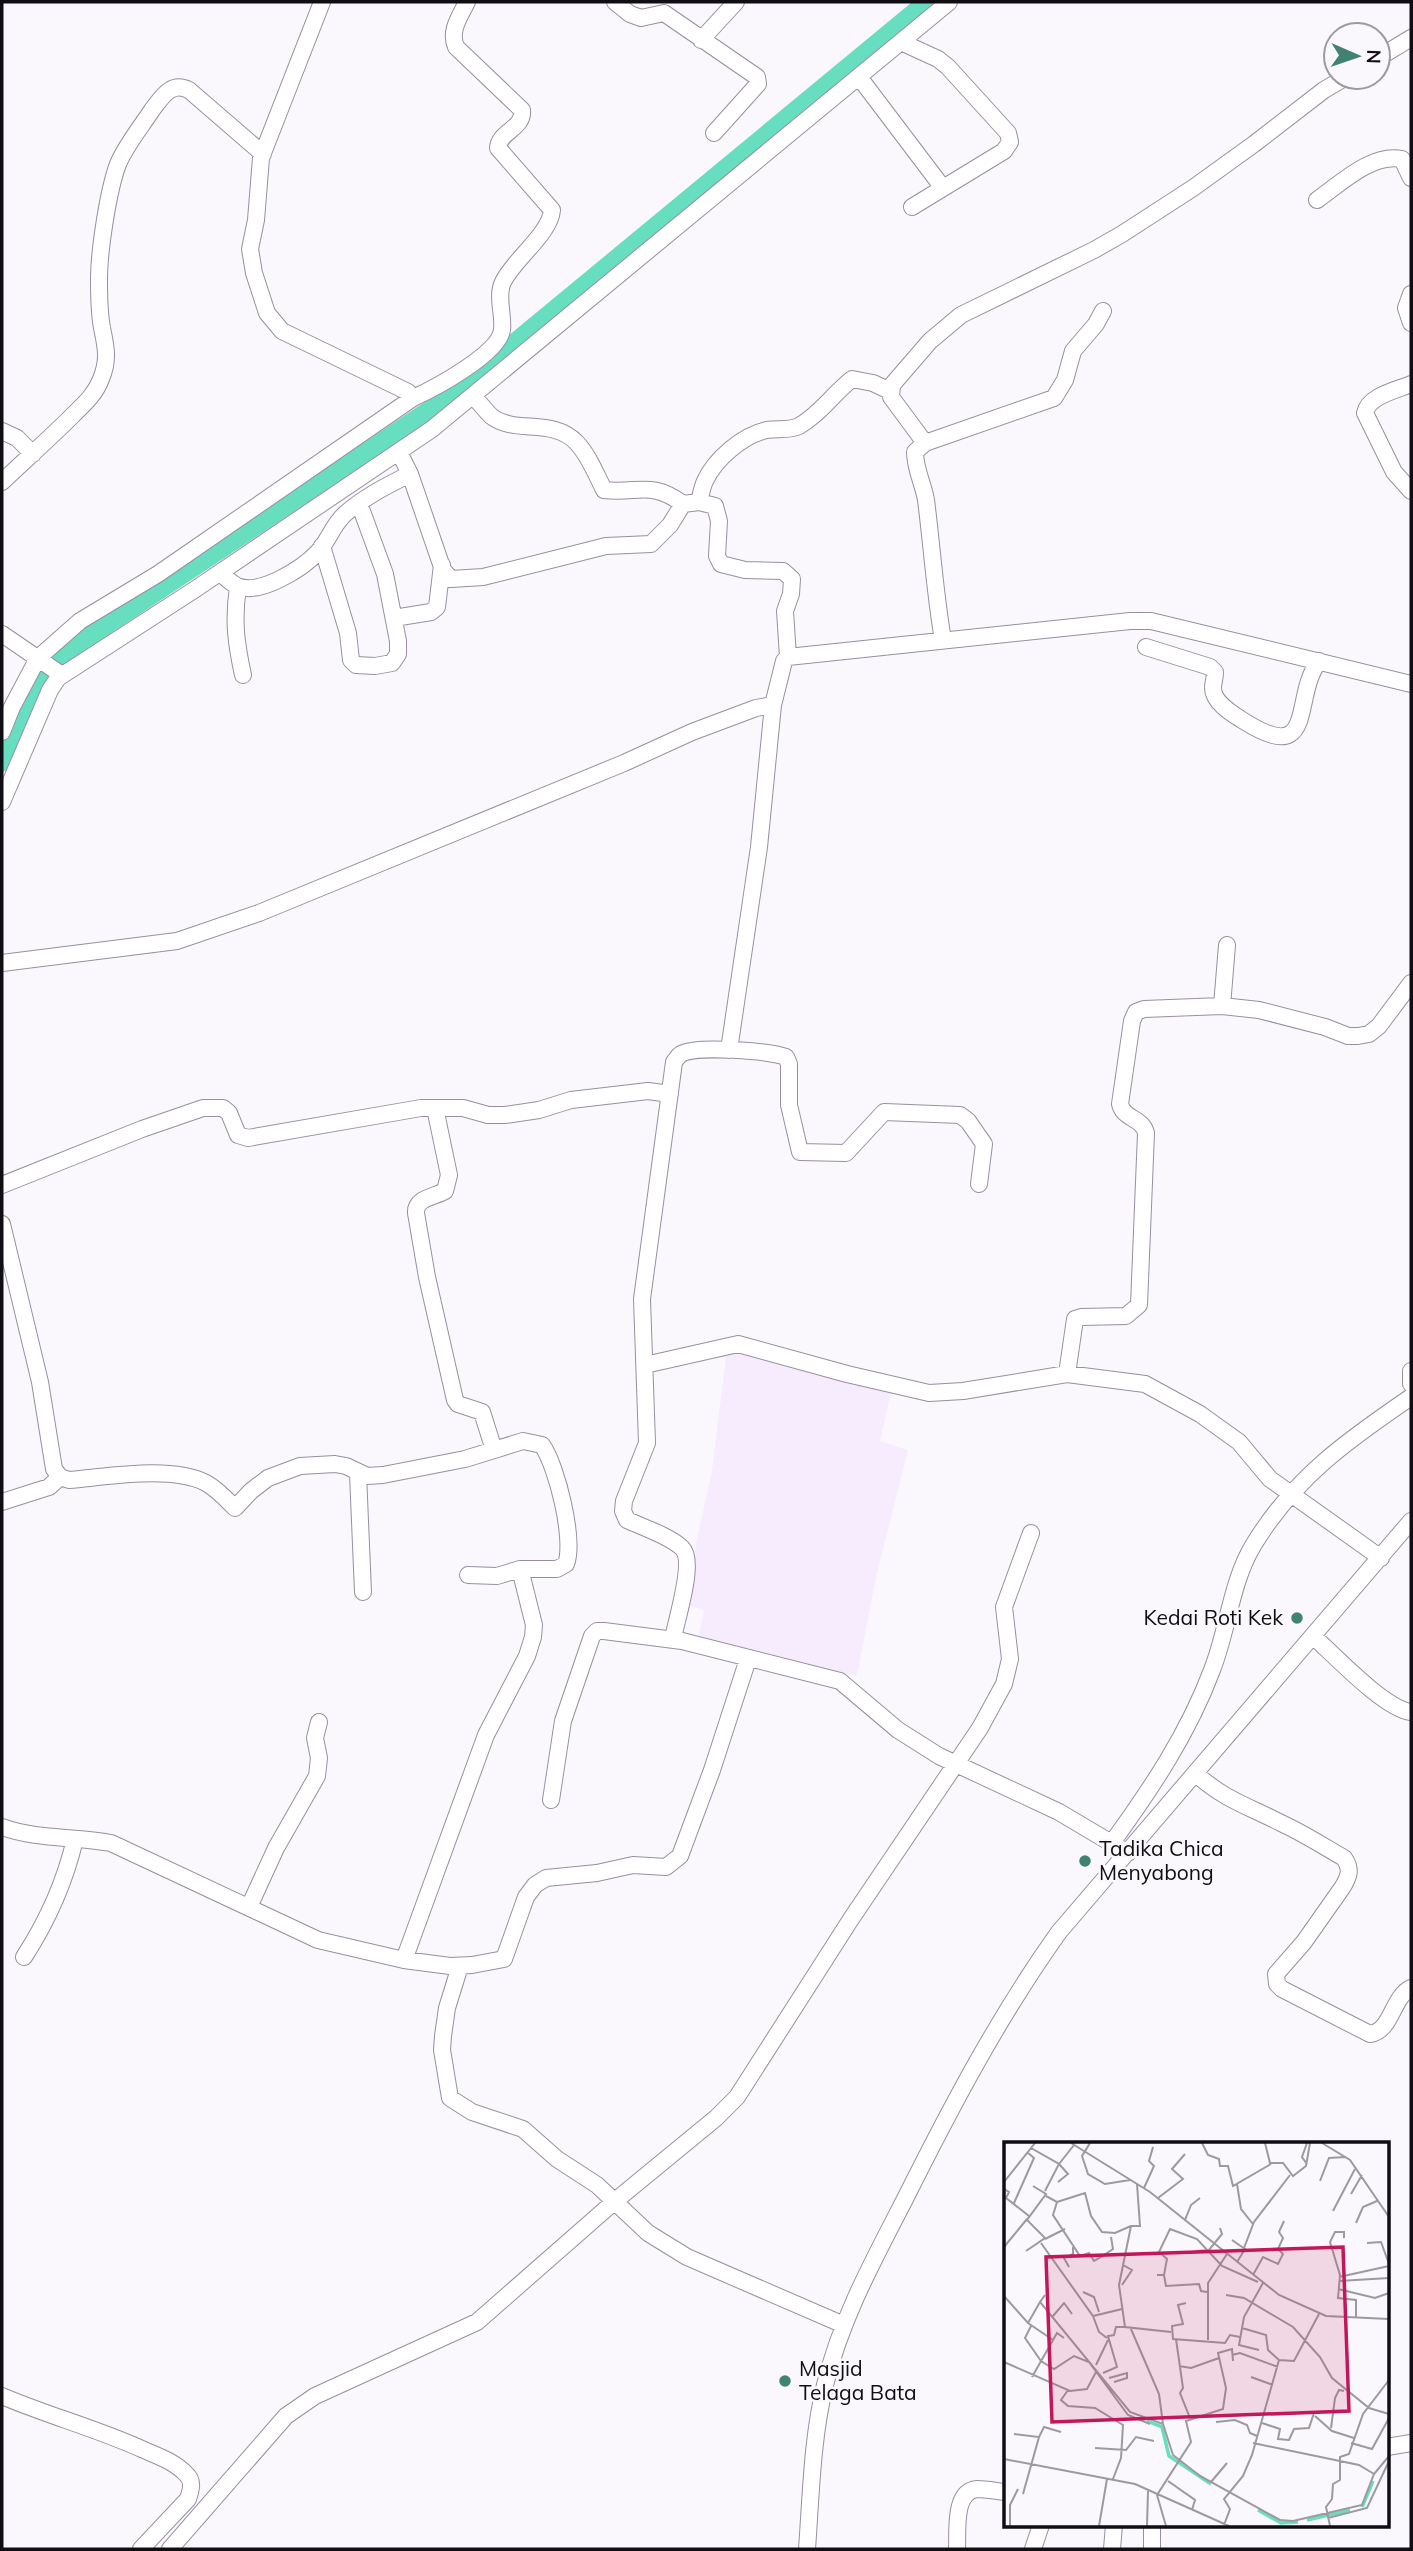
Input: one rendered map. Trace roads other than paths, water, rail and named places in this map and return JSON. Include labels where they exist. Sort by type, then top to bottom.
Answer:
[{"type":"street","points":[[322,2],[263,154],[250,249],[254,273],[267,313],[282,331],[408,392],[412,398]]},
{"type":"street","points":[[2,732],[38,658],[80,621],[158,574],[412,398],[441,385],[498,341],[502,330],[503,282],[544,228],[552,213],[550,207],[498,148],[501,139],[521,122],[523,110],[456,47],[453,41],[454,30],[467,2]]},
{"type":"street","points":[[615,2],[630,15],[641,18],[666,8],[701,40],[757,76],[758,84],[714,133]]},
{"type":"street","points":[[701,40],[736,2]]},
{"type":"street","points":[[2,802],[50,690],[62,675],[95,656],[399,452],[473,396],[949,2]]},
{"type":"street","points":[[1392,50],[1411,38]]},
{"type":"street","points":[[901,42],[938,58],[948,66],[1010,138],[1004,151],[912,207]]},
{"type":"street","points":[[859,77],[943,188]]},
{"type":"street","points":[[2,482],[87,401],[101,380],[107,361],[107,343],[100,309],[99,279],[113,179],[128,145],[162,97],[175,87],[189,90],[263,154]]},
{"type":"street","points":[[925,443],[891,397],[890,391],[892,385],[930,341],[961,314],[1094,250],[1131,228],[1193,188],[1323,91]]},
{"type":"street","points":[[1317,200],[1364,167],[1388,159],[1402,159],[1411,178]]},
{"type":"street","points":[[1411,294],[1406,308],[1411,323]]},
{"type":"street","points":[[943,640],[933,580],[926,498],[915,452],[925,443],[1054,397],[1065,380],[1073,351],[1096,324],[1102,310]]},
{"type":"street","points":[[699,502],[704,481],[717,463],[750,435],[767,430],[795,428],[818,413],[834,394],[852,379],[873,383],[890,391]]},
{"type":"street","points":[[1411,384],[1371,401],[1365,413],[1394,471],[1411,491]]},
{"type":"street","points":[[473,396],[492,417],[507,423],[561,431],[577,442],[604,490],[645,488],[666,491],[683,504],[699,502],[715,506],[719,521],[717,556],[721,564],[745,569],[783,571],[792,579],[791,594],[785,611],[788,657]]},
{"type":"street","points":[[2,431],[17,438],[33,454]]},
{"type":"street","points":[[399,452],[410,474],[442,565],[451,579],[466,580],[606,546],[651,544],[670,525],[683,504]]},
{"type":"street","points":[[220,573],[239,587],[261,587],[292,572],[319,551],[331,529],[344,514],[372,494],[410,474]]},
{"type":"street","points":[[321,546],[348,633],[351,660],[356,665],[393,663],[398,654],[385,574],[359,503]]},
{"type":"street","points":[[394,618],[431,612],[437,607],[442,565]]},
{"type":"street","points":[[239,587],[234,614],[236,642],[243,675]]},
{"type":"street","points":[[729,1050],[759,847],[773,705],[784,661],[788,657],[1151,621],[1411,684]]},
{"type":"street","points":[[2,634],[62,675]]},
{"type":"street","points":[[1146,647],[1210,667],[1215,672],[1213,693],[1216,699],[1231,713],[1278,736],[1287,736],[1295,731],[1312,673],[1319,661]]},
{"type":"street","points":[[2,963],[154,944],[202,933],[271,908],[624,763],[692,732],[756,708],[773,705]]},
{"type":"street","points":[[1222,1006],[1227,945]]},
{"type":"street","points":[[1067,1374],[1075,1319],[1126,1315],[1139,1305],[1146,1133],[1140,1122],[1124,1114],[1120,1104],[1132,1021],[1136,1012],[1144,1009],[1222,1006],[1259,1010],[1325,1027],[1348,1036],[1358,1036],[1369,1034],[1379,1026],[1411,983]]},
{"type":"street","points":[[673,1639],[688,1566],[686,1553],[677,1544],[627,1520],[623,1511],[624,1501],[647,1443],[642,1299],[674,1062],[679,1055],[686,1052],[729,1050],[786,1057],[789,1064],[789,1105],[800,1152],[846,1153],[884,1112],[960,1115],[968,1121],[984,1143],[979,1184]]},
{"type":"street","points":[[2,1185],[107,1142],[203,1108],[223,1108],[229,1114],[238,1135],[248,1138],[421,1108],[463,1108],[488,1115],[505,1115],[539,1110],[571,1100],[648,1091],[670,1094]]},
{"type":"street","points":[[435,1108],[449,1175],[448,1184],[445,1191],[419,1202],[416,1213],[455,1400],[458,1404],[482,1412],[494,1450]]},
{"type":"street","points":[[2,1224],[40,1382],[54,1469],[60,1477],[69,1480],[158,1475],[188,1477],[217,1490],[235,1508],[268,1478],[300,1466],[335,1464],[346,1466],[358,1474],[383,1475],[465,1459],[523,1441],[542,1445],[554,1467],[561,1495],[569,1555],[566,1564],[557,1569],[520,1569],[497,1576],[468,1575]]},
{"type":"street","points":[[645,1365],[738,1344],[929,1393],[963,1391],[1067,1374],[1135,1382],[1166,1393],[1239,1442],[1264,1475],[1381,1558]]},
{"type":"street","points":[[1411,1371],[1411,1384]]},
{"type":"street","points":[[1111,1844],[1143,1800],[1186,1730],[1213,1669],[1244,1564],[1253,1545],[1319,1464],[1341,1445],[1411,1397]]},
{"type":"street","points":[[358,1474],[363,1592]]},
{"type":"street","points":[[2,1502],[49,1487],[60,1477]]},
{"type":"street","points":[[807,2549],[818,2423],[825,2386],[844,2325],[870,2268],[967,2078],[1059,1932],[1411,1521]]},
{"type":"street","points":[[170,2549],[293,2411],[327,2391],[477,2322],[615,2201],[716,2118],[737,2097],[851,1919],[980,1728],[1004,1684],[1010,1659],[1004,1607],[1031,1533]]},
{"type":"street","points":[[404,1960],[486,1735],[527,1656],[533,1637],[534,1625],[520,1569]]},
{"type":"street","points":[[551,1800],[563,1721],[592,1636],[597,1631],[604,1631],[673,1639],[840,1681],[898,1730],[939,1756],[1059,1812],[1128,1853]]},
{"type":"street","points":[[1314,1637],[1381,1697],[1398,1710],[1411,1712]]},
{"type":"street","points":[[2,1827],[42,1837],[92,1839],[111,1843],[318,1940],[404,1960],[460,1966],[496,1962],[504,1959],[526,1897],[535,1885],[546,1878],[597,1873],[633,1865],[666,1867],[676,1862],[712,1770],[748,1659]]},
{"type":"street","points":[[249,1906],[276,1848],[317,1776],[319,1758],[315,1738],[319,1722]]},
{"type":"street","points":[[1196,1774],[1234,1802],[1291,1828],[1344,1858],[1349,1864],[1350,1871],[1342,1888],[1304,1941],[1276,1974],[1277,1984],[1282,1989],[1370,2034],[1381,2029],[1403,1993],[1411,1988]]},
{"type":"street","points":[[24,1957],[44,1925],[57,1895],[75,1839]]},
{"type":"street","points":[[460,1966],[447,2008],[443,2036],[442,2050],[450,2098],[472,2112],[523,2129],[557,2159],[597,2185],[648,2233],[687,2258],[844,2325]]},
{"type":"street","points":[[2,2396],[120,2439],[170,2462],[186,2473],[191,2481],[188,2498],[141,2549]]},
{"type":"street","points":[[1388,2447],[1411,2443]]},
{"type":"street","points":[[957,2549],[959,2512],[961,2500],[966,2493],[976,2489],[1004,2492]]},
{"type":"street","points":[[1033,2549],[1041,2526]]},
{"type":"street","points":[[1112,2549],[1114,2526]]},
{"type":"street","points":[[1152,2526],[1152,2549]]},
{"type":"waterway","points":[[58,657],[448,398],[927,2]]},
{"type":"waterway","points":[[2,762],[41,677]]},
{"type":"place","name":"Kedai Roti Kek","points":[[1297,1618]]},
{"type":"place","name":"Tadika Chica Menyabong","points":[[1085,1861]]},
{"type":"place","name":"Masjid Telaga Bata","points":[[785,2381]]}]
